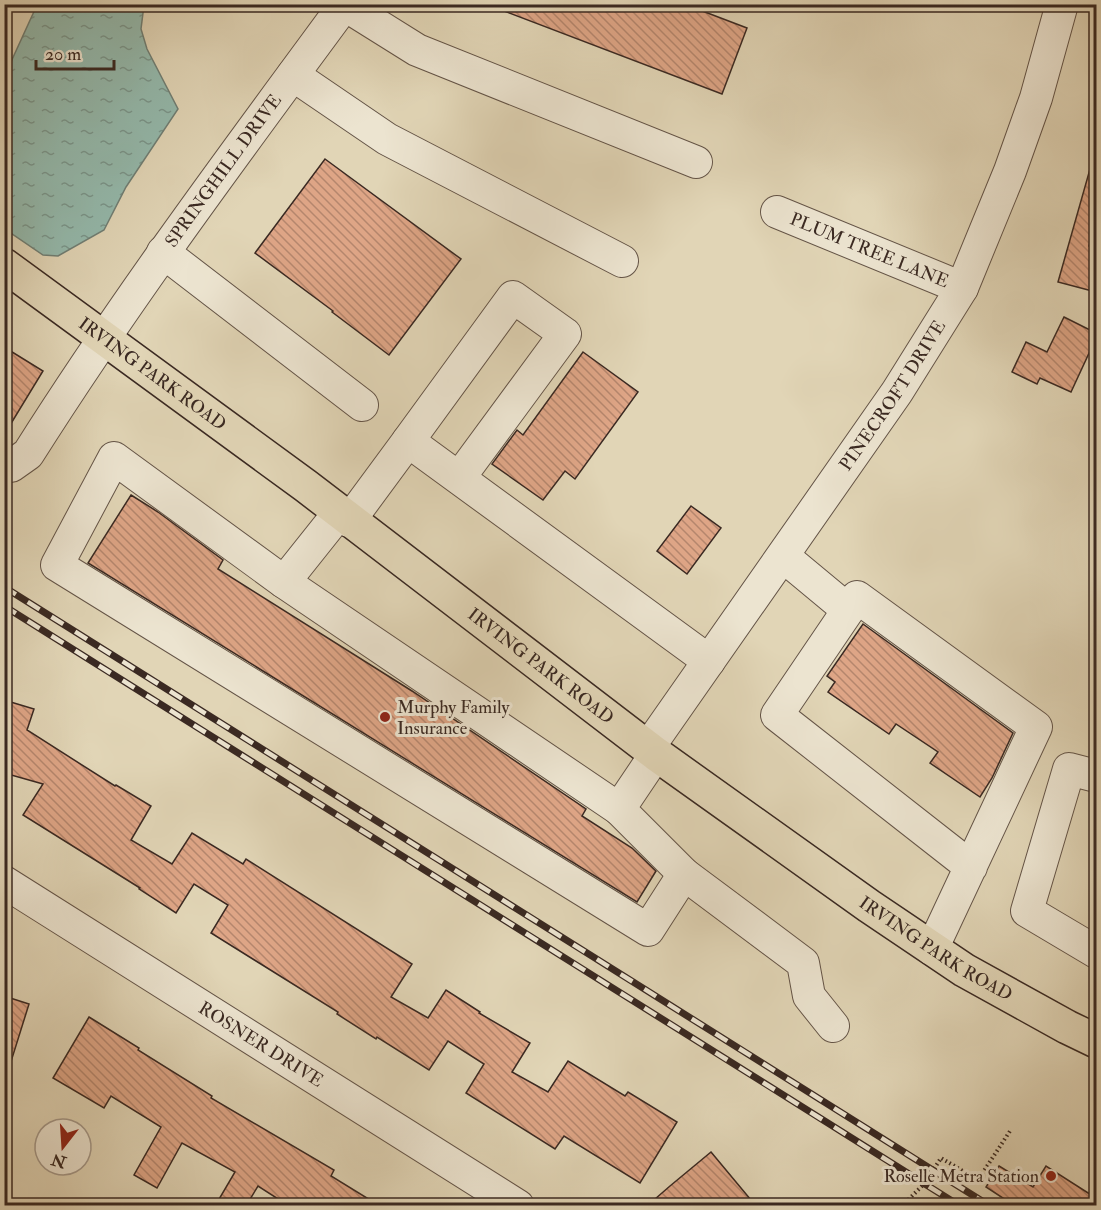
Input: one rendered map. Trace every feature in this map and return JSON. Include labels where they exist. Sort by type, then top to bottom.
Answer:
[{"type":"main road","name":"IRVING PARK ROAD","points":[[4,265],[306,486],[652,751],[869,906],[964,970],[1096,1041]]},
{"type":"street","name":"PINECROFT DRIVE","points":[[619,809],[652,751],[709,661],[897,392],[962,288],[1029,118],[1062,4]]},
{"type":"street","name":"SPRINGHILL DRIVE","points":[[4,465],[11,466],[28,454],[102,338],[345,5]]},
{"type":"street","points":[[345,5],[417,50],[696,162]]},
{"type":"street","points":[[293,75],[387,139],[622,261]]},
{"type":"street","name":"PLUM TREE LANE","points":[[777,212],[962,288]]},
{"type":"street","points":[[163,252],[362,405]]},
{"type":"street","points":[[284,582],[344,517],[408,441],[513,297],[565,334],[459,478]]},
{"type":"street","points":[[408,441],[709,661]]},
{"type":"street","points":[[684,874],[648,930],[57,565],[114,458],[284,582],[619,809],[684,874],[803,963],[809,996],[833,1026]]},
{"type":"street","points":[[783,556],[848,610]]},
{"type":"street","points":[[932,949],[971,867],[1036,727],[857,597],[777,715],[971,867]]},
{"type":"street","points":[[1096,776],[1069,769],[1027,911],[1096,952]]},
{"type":"street","name":"ROSNER DRIVE","points":[[4,882],[518,1206]]},
{"type":"path","points":[[902,1206],[920,1189],[941,1158],[978,1180],[1010,1131]]},
{"type":"water","points":[[37,5],[144,5],[141,29],[147,49],[178,109],[126,187],[104,230],[58,256],[43,255],[5,229],[5,75]]},
{"type":"building","points":[[491,4],[684,4],[747,28],[722,94],[491,6]]},
{"type":"building","points":[[325,159],[461,259],[389,355],[255,253]]},
{"type":"building","points":[[1090,169],[1096,170],[1096,222],[1089,246],[1096,248],[1096,292],[1058,282]]},
{"type":"building","points":[[1064,317],[1096,333],[1096,338],[1071,392],[1040,378],[1037,384],[1012,372],[1026,342],[1047,352]]},
{"type":"building","points":[[4,347],[43,371],[4,435]]},
{"type":"building","points":[[583,352],[638,392],[575,479],[565,471],[543,500],[492,464],[517,430],[523,435]]},
{"type":"building","points":[[131,495],[223,560],[218,569],[412,691],[586,809],[582,816],[632,848],[656,871],[637,902],[88,563]]},
{"type":"building","points":[[691,506],[721,528],[687,574],[657,551]]},
{"type":"building","points":[[863,624],[1013,733],[992,778],[980,797],[930,763],[938,752],[896,724],[889,734],[828,692],[835,682],[827,676]]},
{"type":"building","points":[[4,700],[34,709],[27,730],[151,806],[131,840],[172,864],[192,833],[243,864],[246,859],[412,964],[391,997],[428,1018],[446,990],[479,1013],[530,1043],[512,1072],[548,1092],[568,1061],[625,1096],[628,1092],[677,1122],[640,1183],[564,1136],[555,1149],[466,1093],[484,1064],[448,1041],[429,1070],[377,1037],[376,1039],[337,1014],[338,1012],[211,933],[228,905],[194,884],[176,913],[23,815],[43,784],[4,773]]},
{"type":"building","points":[[4,996],[29,1004],[9,1068],[4,1067]]},
{"type":"building","points":[[89,1017],[212,1096],[211,1098],[334,1170],[331,1176],[380,1206],[289,1206],[258,1186],[246,1206],[215,1206],[235,1172],[182,1143],[157,1188],[134,1175],[161,1127],[111,1096],[104,1108],[53,1078]]},
{"type":"building","points":[[711,1152],[756,1206],[647,1206],[670,1186]]},
{"type":"building","name":"Roselle Metra Station","points":[[999,1166],[1033,1187],[1046,1166],[1096,1198],[1096,1206],[1015,1206],[986,1187]]},
{"type":"railway","points":[[4,587],[990,1206]]},
{"type":"railway","points":[[4,606],[960,1206]]},
{"type":"place","name":"Murphy Family Insurance","points":[[385,717]]},
{"type":"place","name":"Roselle Metra Station","points":[[1051,1176]]}]
